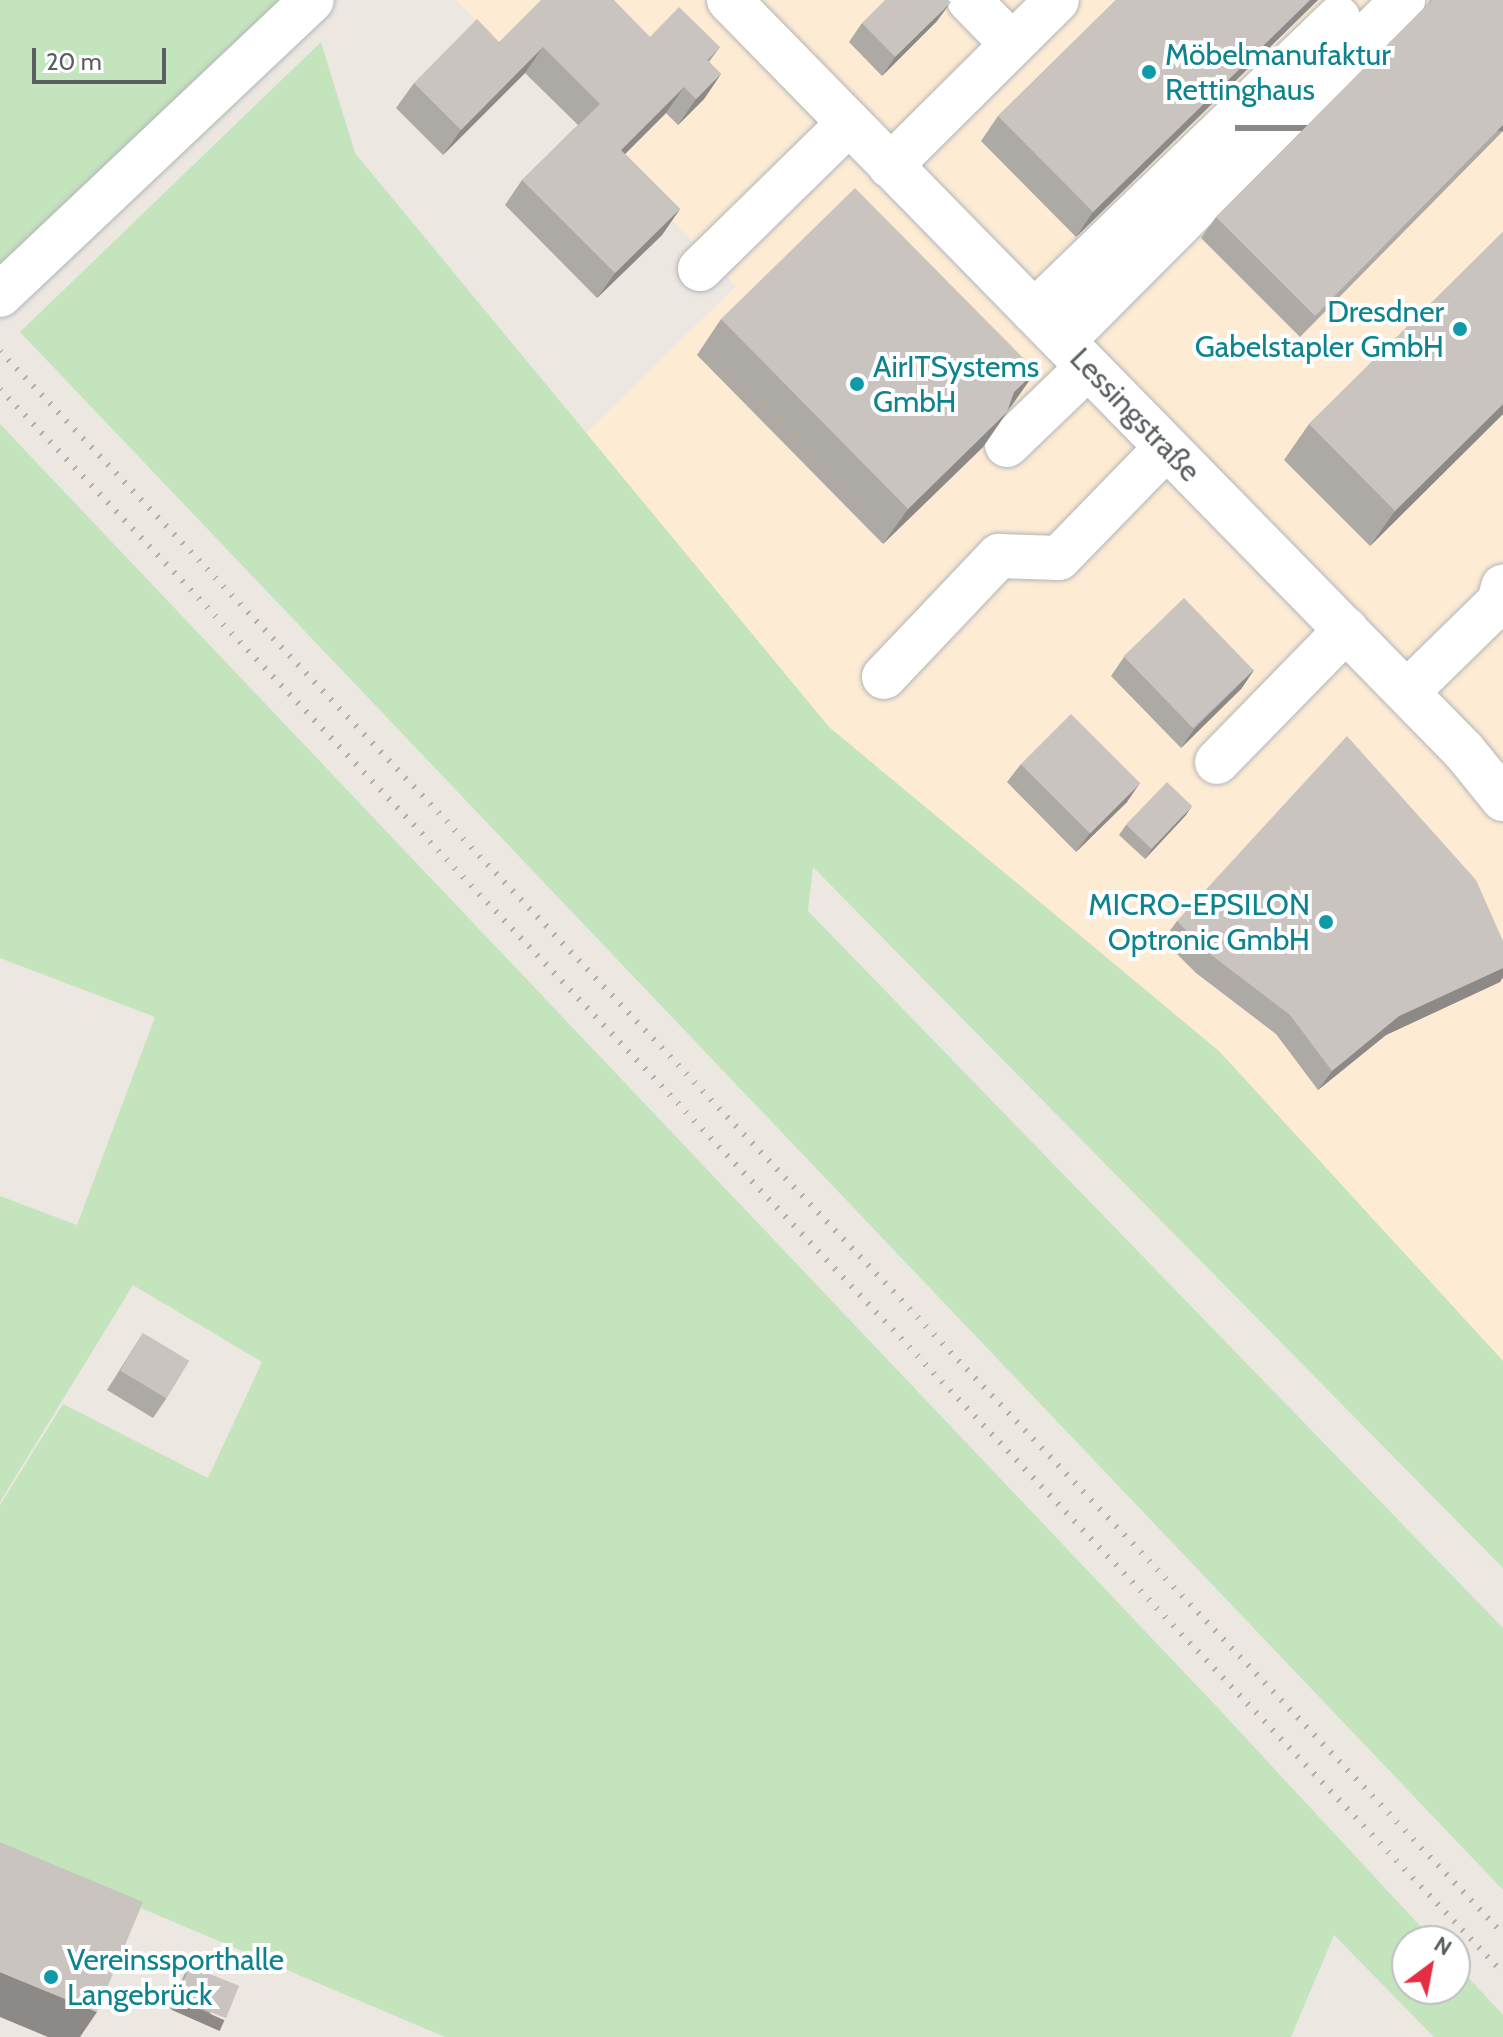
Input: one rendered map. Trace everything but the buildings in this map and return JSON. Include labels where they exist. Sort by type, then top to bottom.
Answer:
[{"type":"street","points":[[0,295],[312,0]]},
{"type":"street","name":"Lessingstraße","points":[[729,0],[1407,692],[1464,751],[1503,799]]},
{"type":"street","points":[[969,0],[1012,44]]},
{"type":"street","points":[[890,166],[1057,0]]},
{"type":"street","points":[[1061,340],[1403,0]]},
{"type":"street","points":[[1007,445],[1061,340],[1338,18]]},
{"type":"street","points":[[700,269],[849,123]]},
{"type":"street","points":[[884,677],[999,556],[1059,558],[1166,448]]},
{"type":"street","points":[[1407,692],[1499,602],[1503,587]]},
{"type":"street","points":[[1217,762],[1346,630]]},
{"type":"shaded area","points":[[456,0],[1503,0],[1503,1361],[1219,1051],[829,727],[585,434],[736,286]]},
{"type":"green space","points":[[0,0],[300,0],[0,286]]},
{"type":"green space","points":[[321,42],[355,153],[829,727],[1219,1051],[1503,1361],[1503,1568],[813,867],[808,911],[1503,1628],[1503,1890],[20,332]]},
{"type":"green space","points":[[0,424],[1217,1707],[1419,1925],[1391,1925],[1391,1993],[1334,1935],[1291,2037],[445,2037],[129,1903],[0,1881],[0,1505],[63,1404],[208,1478],[262,1362],[133,1285],[0,1502],[0,1196],[77,1225],[155,1017],[0,958]]},
{"type":"green space","points":[[1471,1980],[1503,2015],[1503,2037],[1434,2037],[1403,2005],[1471,2005]]},
{"type":"railway","points":[[0,351],[1503,1934]]},
{"type":"railway","points":[[0,389],[1503,1973]]},
{"type":"place","name":"Möbelmanufaktur Rettinghaus","points":[[1149,72]]},
{"type":"place","name":"Dresdner Gabelstapler GmbH","points":[[1460,329]]},
{"type":"place","name":"AirITSystems GmbH","points":[[857,384]]},
{"type":"place","name":"MICRO-EPSILON Optronic GmbH","points":[[1326,922]]},
{"type":"place","name":"Vereinssporthalle Langebrück","points":[[51,1977]]}]
